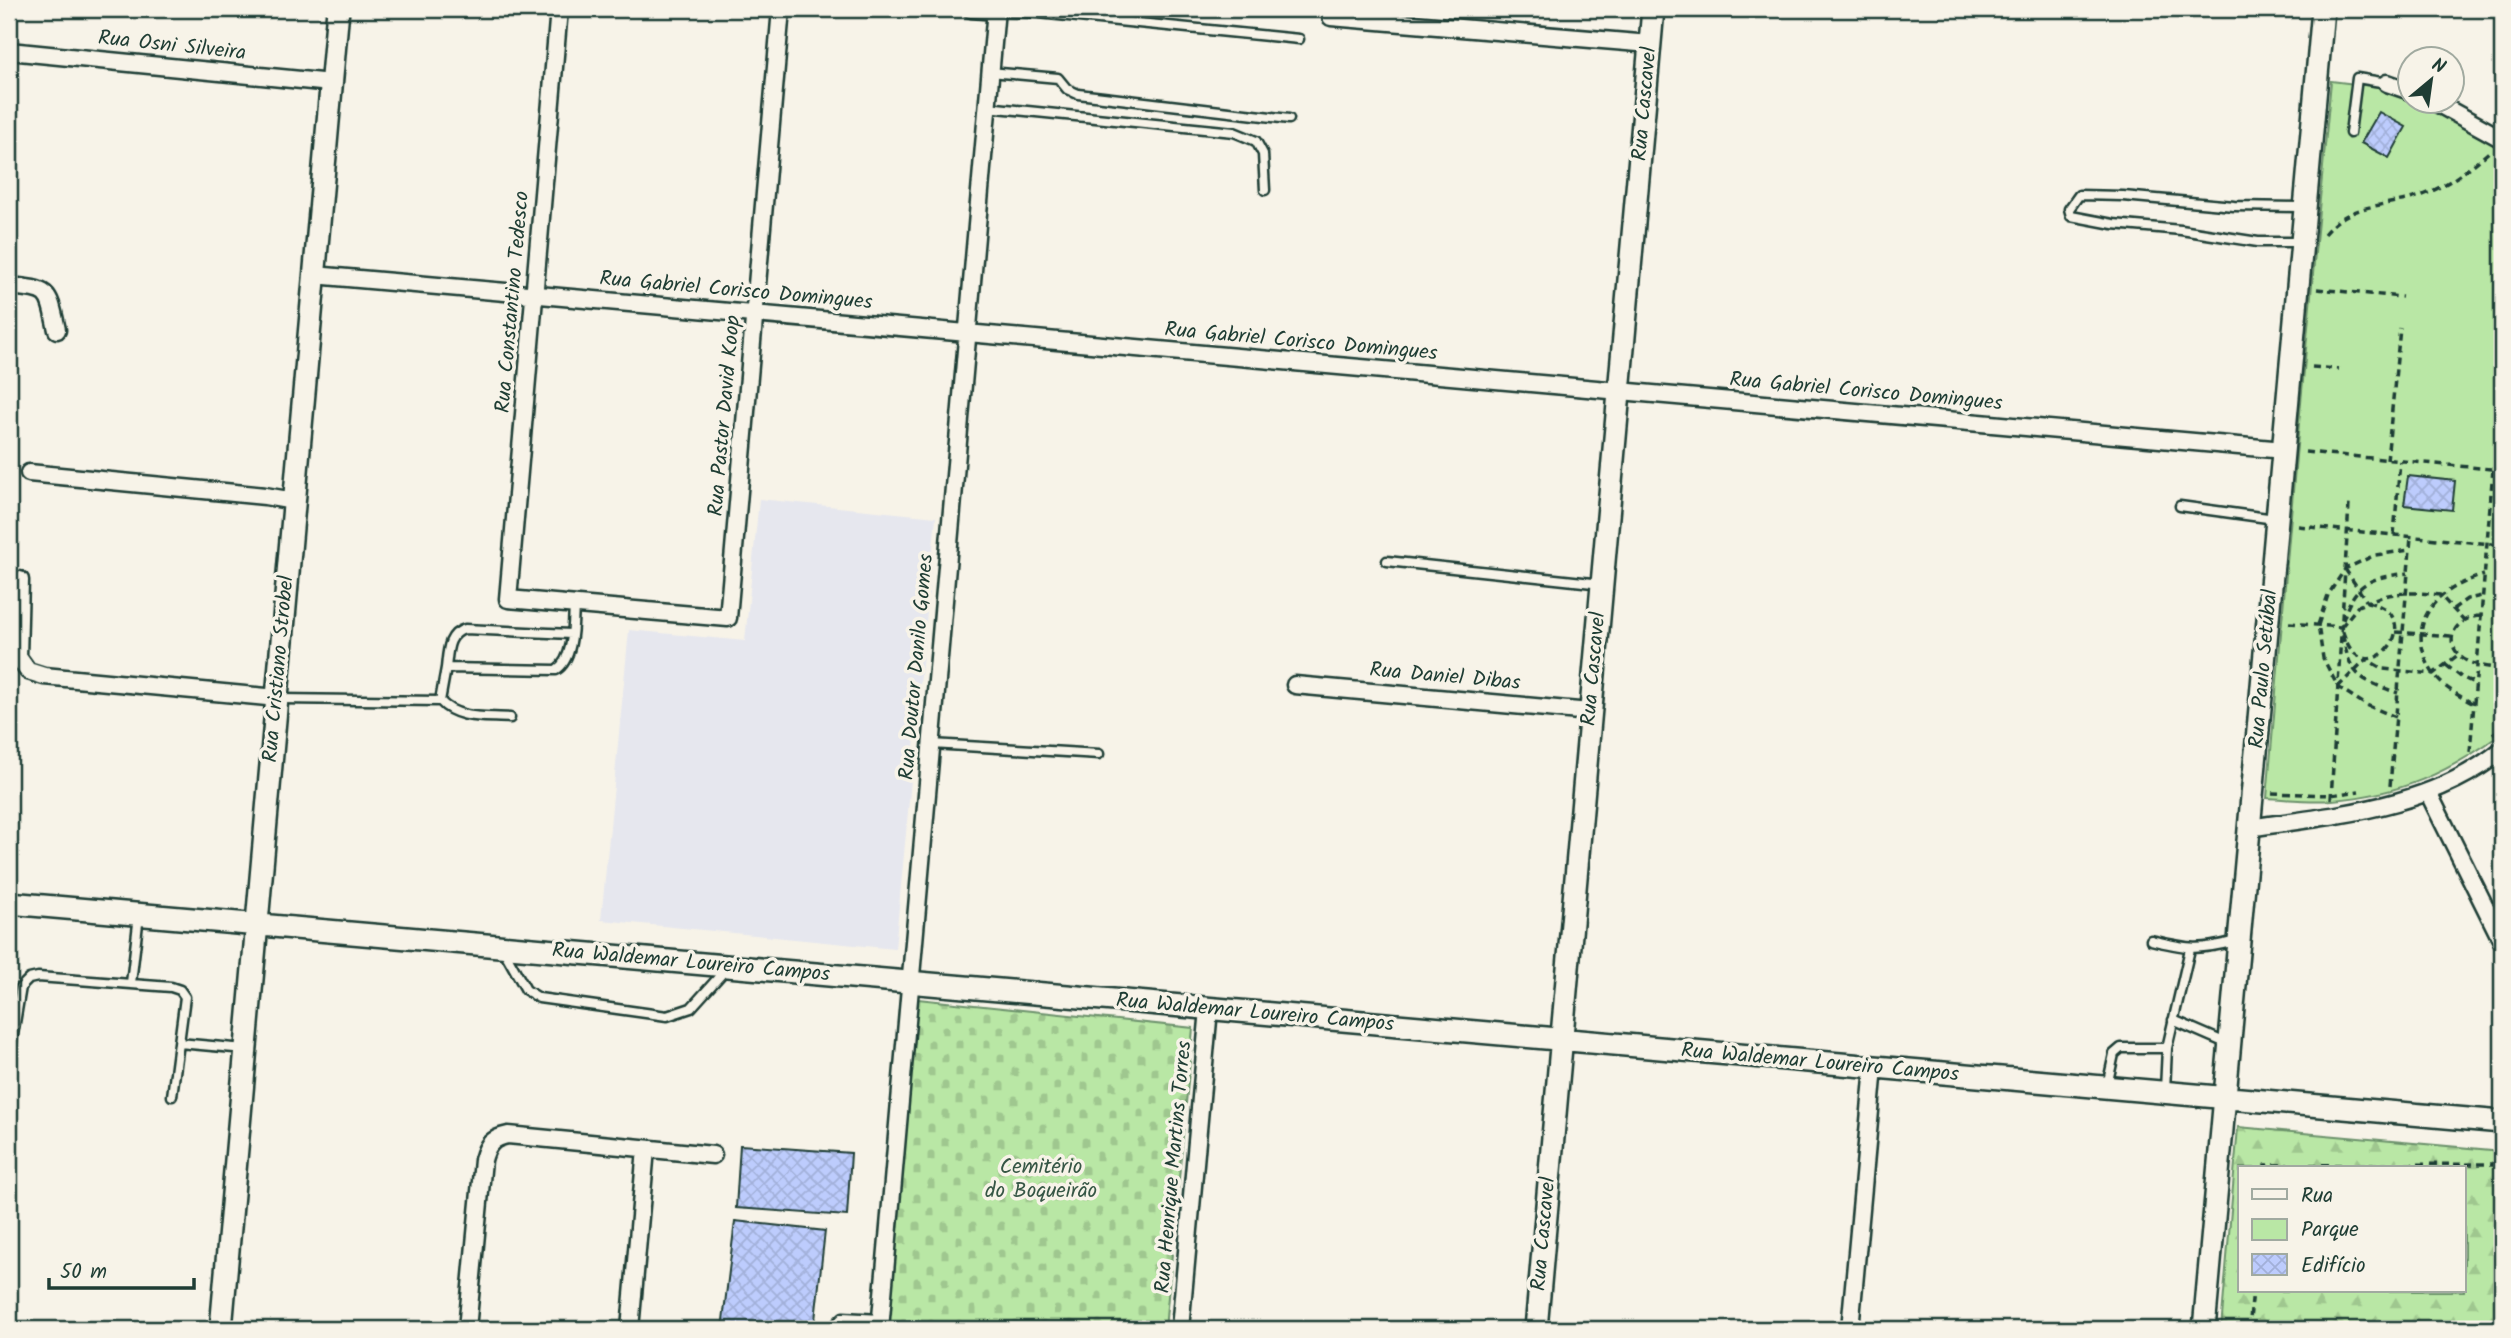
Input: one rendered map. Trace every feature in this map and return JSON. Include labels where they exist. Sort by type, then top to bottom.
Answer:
[{"type":"main road","name":"Rua Cristiano Strobel","points":[[220,1329],[338,9]]},
{"type":"main road","name":"Rua Cascavel","points":[[1536,1329],[1653,9]]},
{"type":"main road","name":"Rua Paulo Setúbal","points":[[2204,1329],[2249,828],[2288,523],[2294,451],[2299,288],[2323,9]]},
{"type":"main road","name":"Rua Waldemar Loureiro Campos","points":[[9,903],[2502,1122]]},
{"type":"street","name":"Rua Constantino Tedesco","points":[[559,9],[508,599],[574,604]]},
{"type":"street","name":"Rua Pastor David Koop","points":[[574,604],[728,618],[781,9]]},
{"type":"street","points":[[971,9],[996,10]]},
{"type":"street","name":"Rua Doutor Danilo Gomes","points":[[880,1324],[996,10]]},
{"type":"street","points":[[1331,17],[1650,44]]},
{"type":"street","name":"Rua Osni Silveira","points":[[9,51],[331,83]]},
{"type":"street","points":[[2386,83],[2396,86]]},
{"type":"street","points":[[2461,116],[2502,138]]},
{"type":"street","name":"Rua Gabriel Corisco Domingues","points":[[314,275],[2294,451]]},
{"type":"street","points":[[9,286],[37,288],[44,292],[51,301],[57,330]]},
{"type":"street","points":[[29,473],[294,501]]},
{"type":"street","points":[[20,580],[18,657],[29,671],[44,676],[276,698]]},
{"type":"street","name":"Rua Daniel Dibas","points":[[1295,685],[1590,712]]},
{"type":"street","points":[[2249,828],[2388,805],[2458,779],[2502,750]]},
{"type":"street","points":[[2428,792],[2502,941]]},
{"type":"street","name":"Rua Henrique Martins Torres","points":[[1180,1329],[1209,1009]]},
{"type":"street","points":[[1850,1329],[1874,1068]]},
{"type":"street","points":[[467,1329],[483,1160],[486,1147],[496,1138],[508,1135],[713,1155]]},
{"type":"street","points":[[630,1329],[646,1149]]},
{"type":"lane","points":[[996,10],[1299,39]]},
{"type":"lane","points":[[990,72],[1058,78],[1067,89],[1078,94],[1289,119]]},
{"type":"lane","points":[[2350,133],[2357,78],[2386,83]]},
{"type":"lane","points":[[987,107],[1234,132],[1256,141],[1263,154],[1265,191]]},
{"type":"lane","points":[[2303,242],[2258,242],[2181,230],[2113,224],[2071,216],[2069,209],[2079,195],[2123,196],[2234,206],[2305,207]]},
{"type":"lane","points":[[2180,506],[2288,523]]},
{"type":"lane","points":[[1387,561],[1602,584]]},
{"type":"lane","points":[[446,668],[556,670],[563,666],[567,658],[574,604]]},
{"type":"lane","points":[[440,701],[450,639],[456,631],[465,629],[571,634]]},
{"type":"lane","points":[[276,698],[440,701],[447,709],[459,714],[510,718]]},
{"type":"lane","points":[[932,744],[1100,754]]},
{"type":"lane","points":[[131,983],[139,915]]},
{"type":"lane","points":[[2151,940],[2190,949],[2208,948],[2239,940]]},
{"type":"lane","points":[[501,947],[526,990],[539,998],[667,1016],[691,1008],[728,967]]},
{"type":"lane","points":[[2165,1093],[2167,1048],[2190,949]]},
{"type":"lane","points":[[9,1059],[21,987],[29,979],[38,977],[171,987],[180,990],[185,997],[172,1096]]},
{"type":"lane","points":[[2173,1020],[2229,1044]]},
{"type":"lane","points":[[179,1043],[245,1049]]},
{"type":"lane","points":[[2106,1088],[2114,1054],[2121,1048],[2167,1048]]},
{"type":"lane","points":[[836,1329],[837,1323],[843,1317],[880,1324]]},
{"type":"path","points":[[2324,234],[2335,220],[2357,210],[2426,194],[2468,171],[2493,149],[2482,142]]},
{"type":"path","points":[[2299,288],[2402,297]]},
{"type":"path","points":[[2388,460],[2400,328]]},
{"type":"path","points":[[2312,367],[2339,369]]},
{"type":"path","points":[[2294,451],[2502,470]]},
{"type":"path","points":[[2394,535],[2400,461]]},
{"type":"path","points":[[2470,752],[2493,469]]},
{"type":"path","points":[[2330,815],[2349,504]]},
{"type":"path","points":[[2288,523],[2502,545]]},
{"type":"path","points":[[2388,805],[2411,537]]},
{"type":"path","points":[[2396,717],[2366,705],[2338,687],[2323,658],[2318,625],[2328,595],[2345,569],[2375,555],[2410,550]]},
{"type":"path","points":[[2338,687],[2366,659],[2381,656],[2388,650],[2396,632],[2395,621],[2390,613],[2382,605],[2367,602],[2345,569]]},
{"type":"path","points":[[2398,693],[2375,685],[2353,671],[2346,654],[2341,627],[2349,602],[2358,588],[2382,576],[2408,573]]},
{"type":"path","points":[[2472,704],[2452,692],[2433,674],[2421,634],[2427,611],[2440,595],[2461,582],[2484,575]]},
{"type":"path","points":[[2341,627],[2358,606],[2385,594],[2407,592],[2440,595],[2463,620]]},
{"type":"path","points":[[2453,609],[2466,599],[2482,596]]},
{"type":"path","points":[[2480,616],[2463,620],[2451,636],[2458,655],[2476,664],[2498,669]]},
{"type":"path","points":[[2289,623],[2341,627]]},
{"type":"path","points":[[2341,627],[2349,647],[2357,655],[2383,669],[2433,674],[2458,655]]},
{"type":"path","points":[[2396,632],[2451,636]]},
{"type":"path","points":[[2502,660],[2498,669],[2502,681]]},
{"type":"path","points":[[2446,665],[2460,677],[2474,683]]},
{"type":"path","points":[[2491,735],[2502,727]]},
{"type":"path","points":[[2460,757],[2481,743]]},
{"type":"path","points":[[2378,788],[2400,783]]},
{"type":"path","points":[[2253,792],[2331,795],[2366,790]]},
{"type":"path","points":[[2265,1166],[2502,1164]]},
{"type":"path","points":[[2249,1329],[2253,1292]]},
{"type":"shaded area","points":[[759,499],[936,517],[895,949],[601,920],[629,630],[745,641]]},
{"type":"green space","points":[[2331,81],[2388,88],[2396,91],[2396,116],[2448,116],[2502,147],[2502,733],[2463,760],[2422,780],[2379,793],[2324,801],[2267,798]]},
{"type":"green space","name":"Cemitério do Boqueirão","points":[[918,999],[1193,1028],[1165,1329],[888,1329]]},
{"type":"green space","points":[[2238,1127],[2502,1151],[2502,1329],[2221,1329]]},
{"type":"building","points":[[2379,112],[2406,127],[2389,158],[2361,143]]},
{"type":"building","points":[[2408,476],[2455,481],[2452,510],[2404,505]]},
{"type":"building","points":[[740,1145],[851,1153],[847,1216],[736,1208]]},
{"type":"building","points":[[735,1221],[825,1231],[814,1329],[722,1329]]}]
